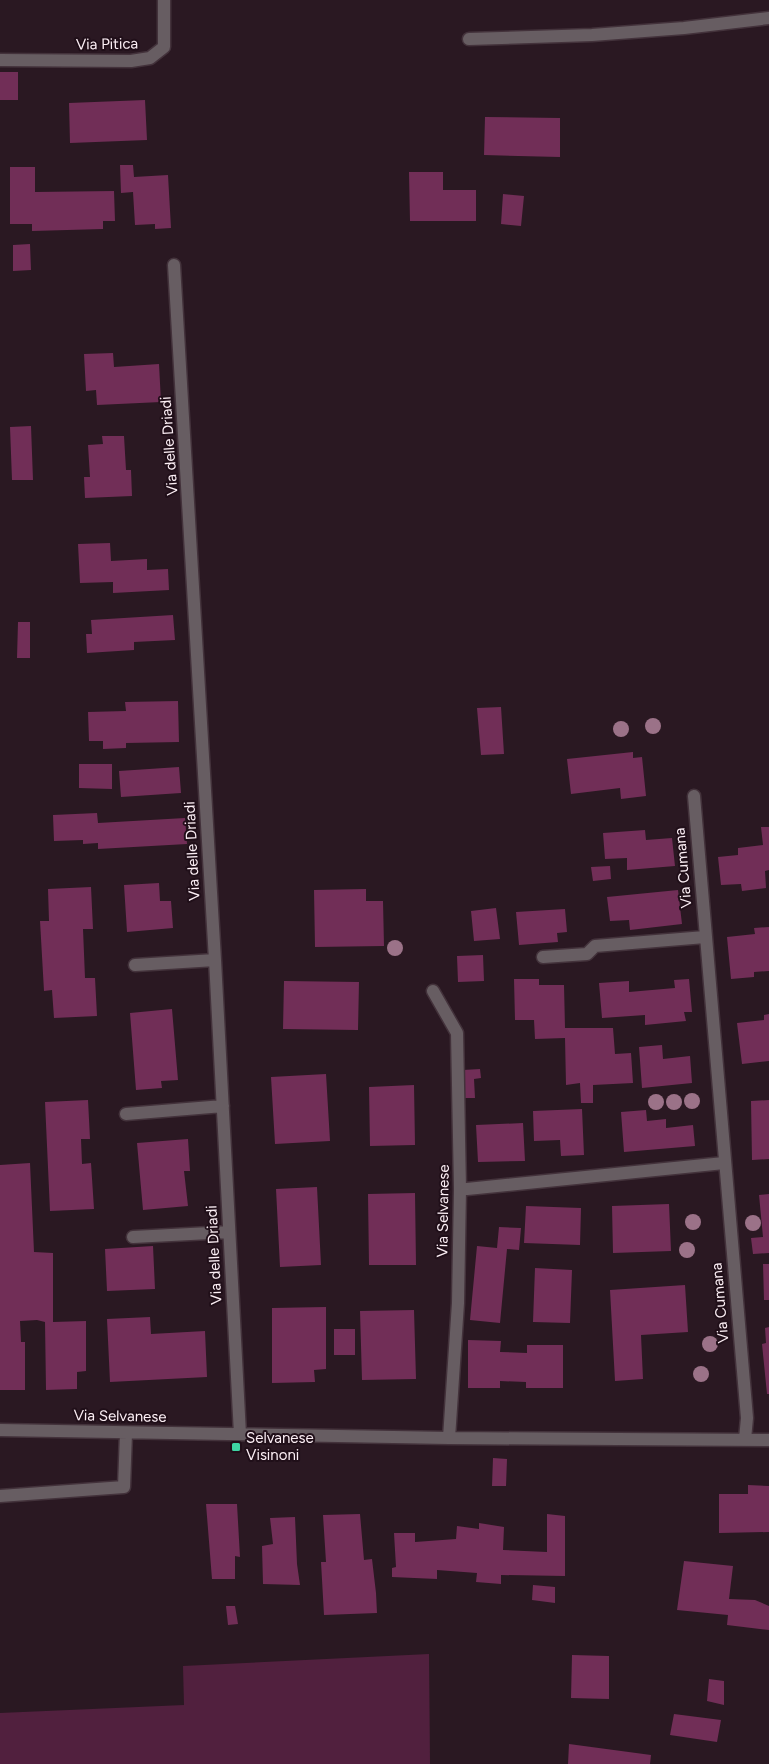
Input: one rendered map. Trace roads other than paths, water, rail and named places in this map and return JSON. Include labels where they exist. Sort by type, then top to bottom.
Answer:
[{"type":"street","name":"Via Pitica","points":[[0,60],[131,61],[150,58],[164,47],[164,0]]},
{"type":"street","points":[[469,39],[610,34],[769,18]]},
{"type":"street","name":"Via delle Driadi","points":[[174,265],[215,960],[240,1434]]},
{"type":"street","name":"Via Cumana","points":[[694,796],[747,1418],[745,1439]]},
{"type":"street","points":[[543,958],[587,954],[595,946],[705,937]]},
{"type":"street","points":[[135,965],[215,960]]},
{"type":"street","name":"Via Selvanese","points":[[433,991],[457,1033],[460,1189],[458,1302],[449,1438]]},
{"type":"street","points":[[126,1114],[223,1106]]},
{"type":"street","points":[[460,1189],[724,1163]]},
{"type":"street","points":[[133,1237],[229,1232]]},
{"type":"street","name":"Via Selvanese","points":[[0,1430],[449,1438],[769,1440]]},
{"type":"street","points":[[0,1496],[124,1488],[126,1433]]},
{"type":"place","name":"Selvanese Visinoni","points":[[236,1447]]}]
